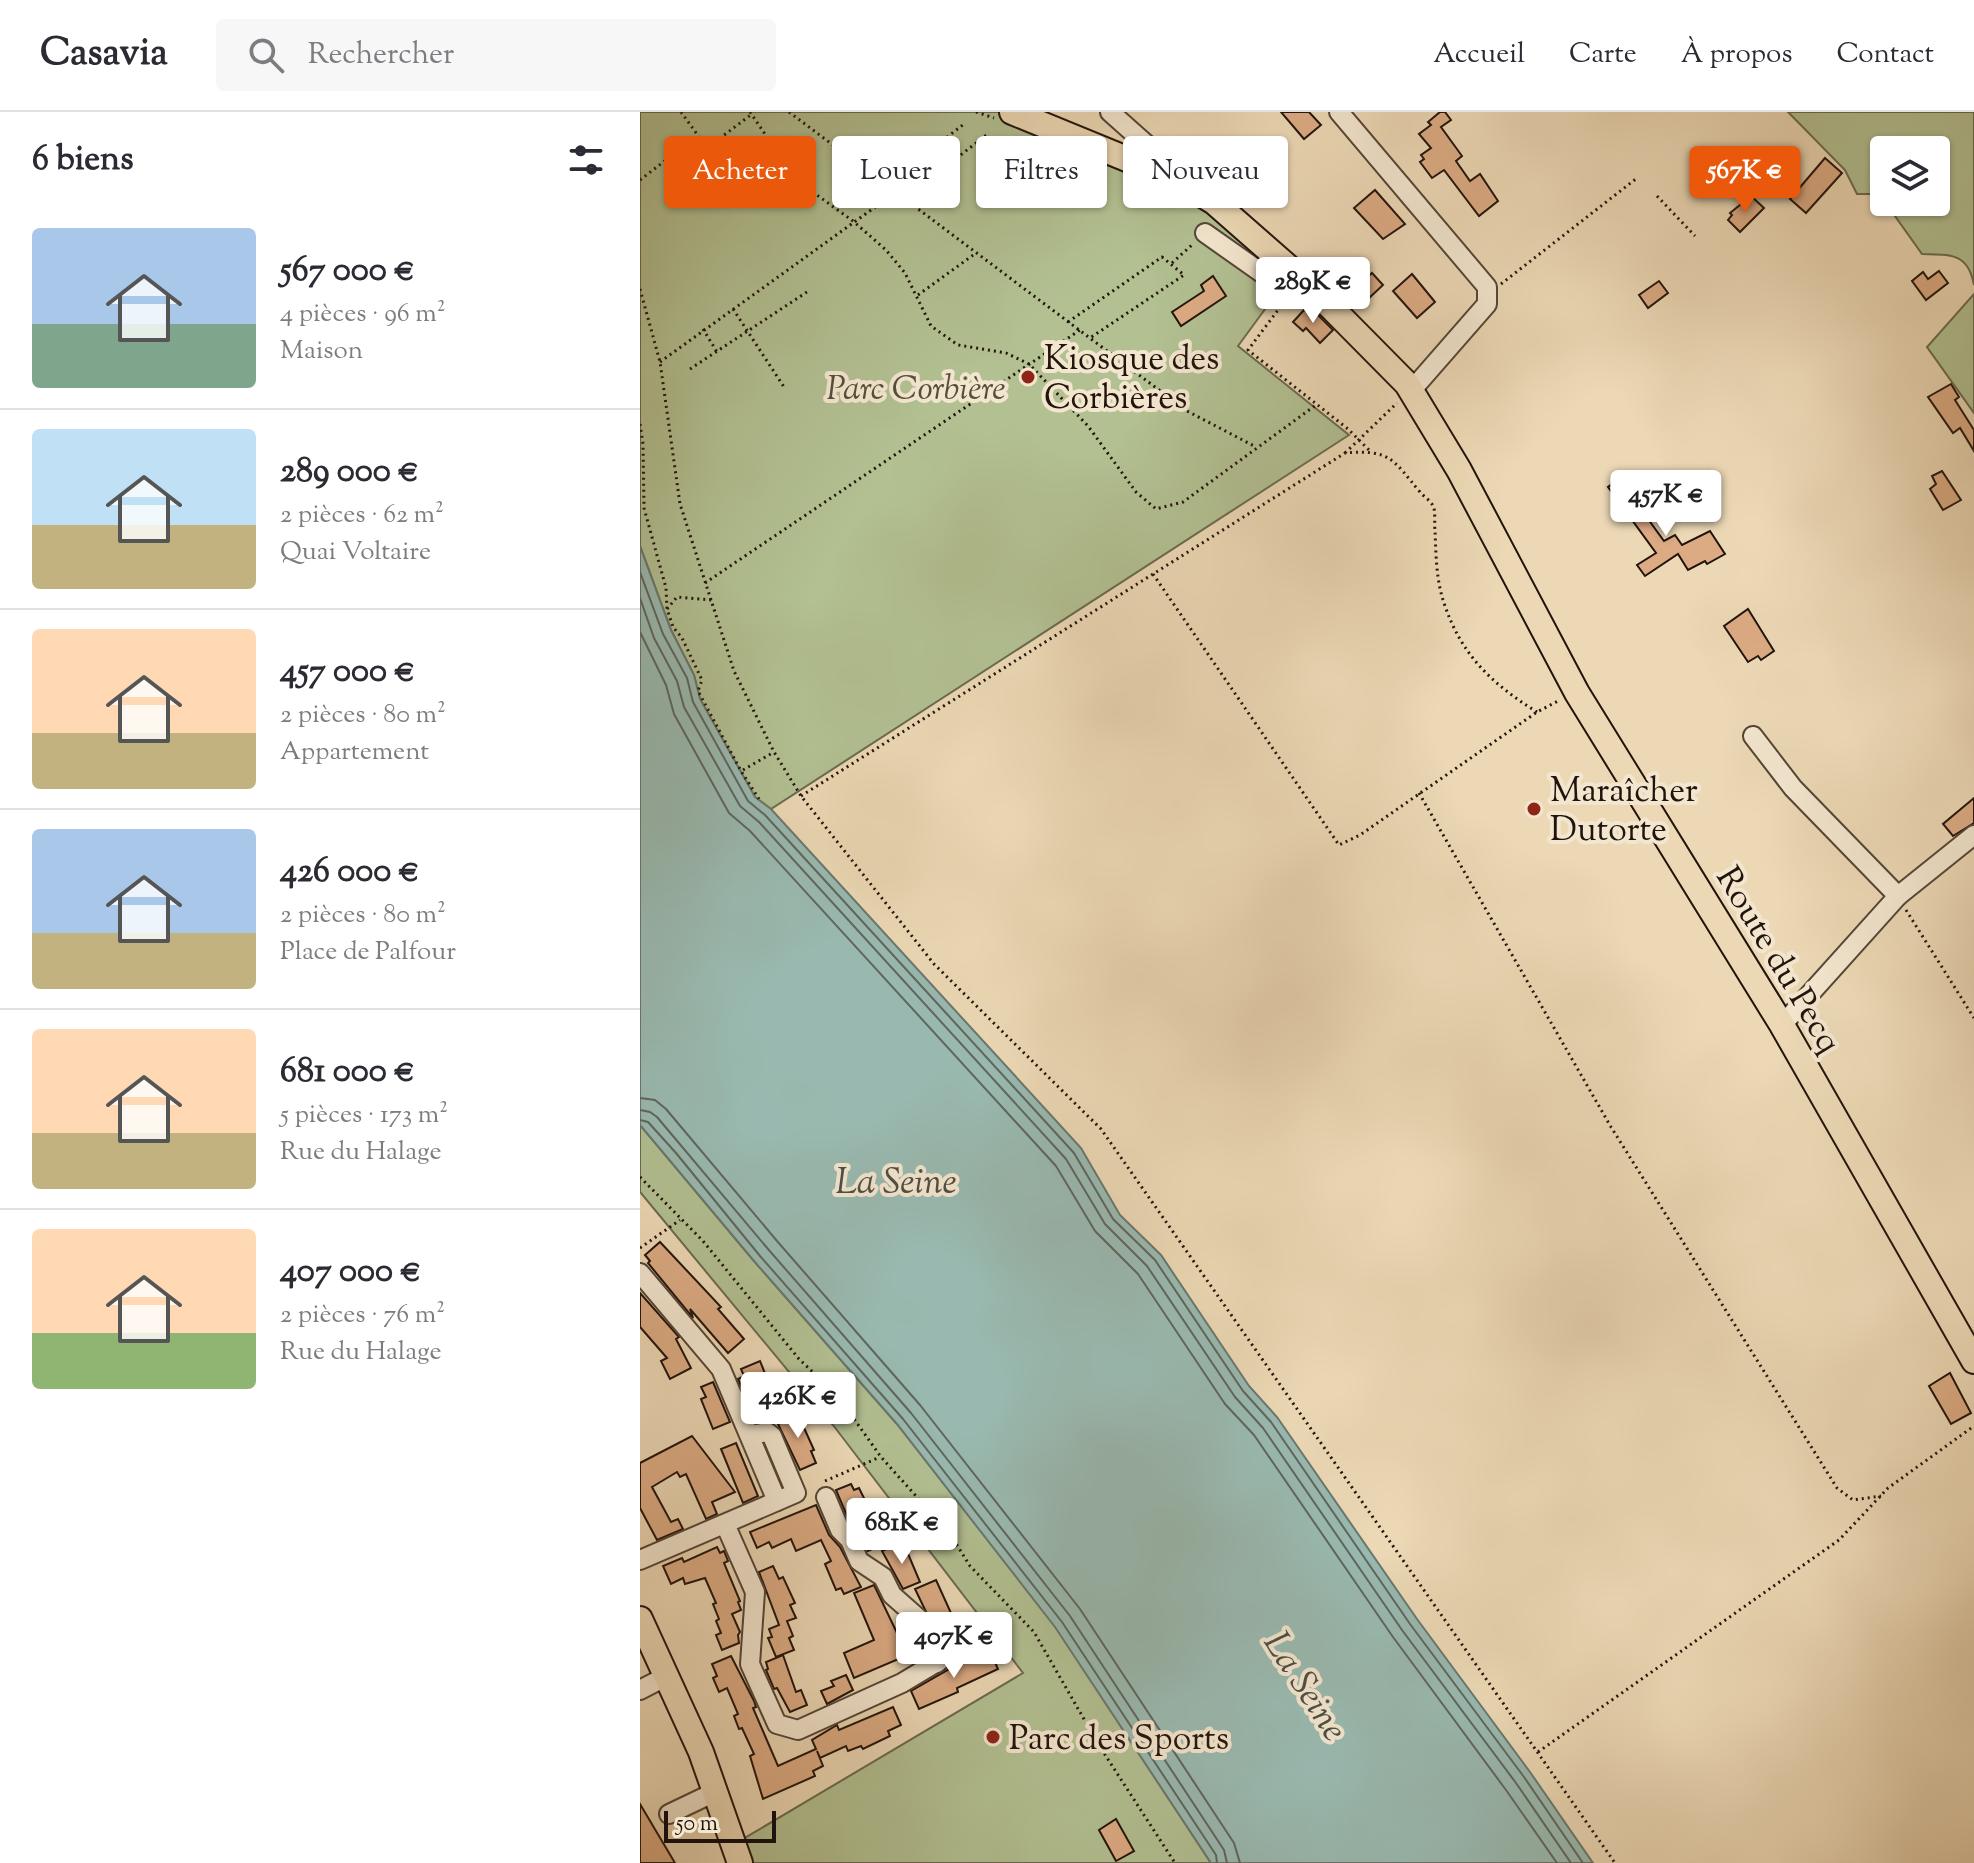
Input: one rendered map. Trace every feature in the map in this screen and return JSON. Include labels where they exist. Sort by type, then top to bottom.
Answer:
[{"type":"main road","points":[[1012,112],[1118,154]]},
{"type":"main road","points":[[995,123],[1118,154]]},
{"type":"main road","name":"Route du Pecq","points":[[1118,154],[1123,156]]},
{"type":"main road","name":"Route du Pecq","points":[[1221,208],[1312,288],[1409,387],[1459,470],[1577,693],[1782,1025],[1974,1361]]},
{"type":"main road","points":[[640,1619],[701,1752],[730,1863]]},
{"type":"main road","points":[[711,1794],[740,1863]]},
{"type":"street","points":[[1110,112],[1137,136]]},
{"type":"street","points":[[1339,112],[1483,281],[1488,294],[1487,304],[1409,387]]},
{"type":"street","points":[[1200,238],[1290,293]]},
{"type":"street","points":[[1753,736],[1793,788],[1898,896]]},
{"type":"street","points":[[1782,1025],[1898,896],[1974,835]]},
{"type":"street","points":[[640,1273],[721,1369],[777,1501]]},
{"type":"street","points":[[640,1560],[796,1493],[772,1436],[767,1432],[750,1435]]},
{"type":"street","points":[[826,1497],[840,1530],[850,1540],[859,1561],[883,1577],[892,1595],[918,1618],[937,1663]]},
{"type":"street","points":[[725,1524],[755,1592],[750,1664],[777,1724],[798,1730],[902,1683],[990,1636]]},
{"type":"street","points":[[640,1690],[665,1677]]},
{"type":"street","points":[[669,1814],[711,1794]]},
{"type":"path","points":[[681,112],[707,148],[751,113],[788,168],[810,190],[886,250],[905,273],[931,326],[943,338],[958,345],[1006,353],[1029,364],[1088,426],[1136,492],[1156,509],[1183,502],[1316,405]]},
{"type":"path","points":[[789,112],[832,145]]},
{"type":"path","points":[[960,152],[995,123]]},
{"type":"path","points":[[948,136],[964,124]]},
{"type":"path","points":[[640,180],[698,135]]},
{"type":"path","points":[[1488,294],[1637,178]]},
{"type":"path","points":[[1657,196],[1695,236]]},
{"type":"path","points":[[660,362],[872,208]]},
{"type":"path","points":[[916,208],[1187,411],[1256,447]]},
{"type":"path","points":[[1172,263],[1200,238]]},
{"type":"path","points":[[917,295],[976,253]]},
{"type":"path","points":[[1068,322],[1162,257],[1184,275],[1090,338]]},
{"type":"path","points":[[640,289],[660,362],[680,504],[705,583],[739,684],[801,796],[934,964],[1101,1129],[1615,1863]]},
{"type":"path","points":[[690,369],[810,290]]},
{"type":"path","points":[[1290,293],[1248,350],[1370,451]]},
{"type":"path","points":[[732,308],[784,387]]},
{"type":"path","points":[[703,329],[717,352]]},
{"type":"path","points":[[705,583],[1080,330]]},
{"type":"path","points":[[801,796],[1345,453],[1409,387]]},
{"type":"path","points":[[640,424],[644,508],[666,588],[667,609],[673,627],[682,638],[702,680],[698,691],[759,799]]},
{"type":"path","points":[[1345,453],[1370,451],[1389,457],[1433,506],[1437,569],[1443,602],[1458,635],[1477,666],[1502,690],[1537,712]]},
{"type":"path","points":[[1153,574],[1339,845],[1360,835],[1537,712],[1577,693]]},
{"type":"path","points":[[667,609],[677,597],[712,600]]},
{"type":"path","points":[[741,771],[774,752]]},
{"type":"path","points":[[1419,793],[1611,1127],[1837,1488],[1853,1500],[1881,1496]]},
{"type":"path","points":[[1898,896],[1974,1018]]},
{"type":"path","points":[[640,1177],[703,1241],[799,1359],[837,1395],[881,1457],[950,1534],[970,1566],[1034,1632],[1100,1747],[1175,1863]]},
{"type":"path","points":[[640,1248],[680,1220]]},
{"type":"path","points":[[1538,1752],[1839,1540],[1881,1496],[1974,1426]]},
{"type":"path","points":[[796,1493],[881,1457]]},
{"type":"green space","name":"Parc Corbière","points":[[640,112],[1001,112],[1063,136],[976,136],[976,208],[1107,208],[1107,153],[1123,159],[1123,208],[1213,208],[1293,271],[1238,346],[1349,435],[771,809],[755,797],[700,699],[694,675],[671,630],[640,546]]},
{"type":"green space","points":[[1788,112],[1974,112],[1974,285],[1962,261],[1949,256],[1922,254],[1895,216],[1950,216],[1950,136],[1870,136],[1870,194],[1857,194],[1845,170]]},
{"type":"green space","points":[[1974,294],[1974,413],[1927,347]]},
{"type":"green space","points":[[640,1125],[897,1424],[1056,1627],[1211,1863],[751,1863],[743,1839],[1023,1673],[833,1425],[640,1192]]},
{"type":"water","name":"La Seine","points":[[640,546],[671,630],[694,675],[700,699],[755,797],[771,809],[1081,1148],[1120,1215],[1161,1255],[1249,1386],[1277,1417],[1417,1619],[1593,1863],[1211,1863],[1055,1627],[897,1424],[640,1125]]},
{"type":"building","points":[[1281,112],[1309,112],[1321,125],[1304,139]]},
{"type":"building","points":[[1440,112],[1445,112],[1451,120],[1441,127],[1462,156],[1456,161],[1470,181],[1480,174],[1498,201],[1479,216],[1444,170],[1432,178],[1420,162],[1424,159],[1421,155],[1431,148],[1419,134],[1431,125],[1428,122]]},
{"type":"building","points":[[1825,158],[1842,173],[1806,213],[1790,199]]},
{"type":"building","points":[[1375,190],[1405,224],[1383,239],[1354,208]]},
{"type":"building","points":[[1751,196],[1764,208],[1740,232],[1728,220],[1732,215],[1730,213]]},
{"type":"building","points":[[1939,271],[1948,283],[1926,300],[1912,281],[1923,272],[1928,279]]},
{"type":"building","points":[[1372,273],[1383,285],[1368,299],[1357,286]]},
{"type":"building","points":[[1412,274],[1435,302],[1417,318],[1393,291]]},
{"type":"building","points":[[1213,276],[1226,296],[1181,326],[1172,312],[1204,291],[1201,285]]},
{"type":"building","points":[[1659,281],[1668,293],[1648,308],[1639,295]]},
{"type":"building","points":[[1304,310],[1313,310],[1333,330],[1320,343],[1306,328],[1303,331],[1293,322]]},
{"type":"building","points":[[1951,384],[1959,397],[1955,400],[1974,430],[1974,451],[1960,428],[1953,433],[1928,397]]},
{"type":"building","points":[[1942,471],[1961,500],[1943,510],[1930,489],[1936,484],[1932,476]]},
{"type":"building","points":[[1619,479],[1664,541],[1675,535],[1682,545],[1710,531],[1725,554],[1688,570],[1678,554],[1645,576],[1637,565],[1656,553],[1608,487]]},
{"type":"building","points":[[1748,609],[1774,651],[1761,660],[1758,656],[1748,662],[1724,626]]},
{"type":"building","points":[[1974,798],[1974,823],[1953,836],[1943,824]]},
{"type":"building","points":[[660,1242],[721,1307],[718,1309],[744,1339],[728,1353],[690,1309],[693,1318],[648,1263],[650,1261],[645,1255]]},
{"type":"building","points":[[640,1293],[679,1337],[676,1339],[691,1368],[670,1379],[661,1361],[667,1358],[640,1327]]},
{"type":"building","points":[[760,1361],[774,1404],[753,1413],[738,1379],[744,1376],[741,1369]]},
{"type":"building","points":[[1950,1373],[1971,1413],[1951,1424],[1929,1386]]},
{"type":"building","points":[[713,1382],[730,1422],[713,1429],[701,1399],[706,1397],[701,1387]]},
{"type":"building","points":[[795,1408],[814,1450],[811,1451],[816,1463],[800,1470],[778,1424],[788,1420],[785,1412]]},
{"type":"building","points":[[692,1436],[735,1492],[712,1502],[717,1514],[706,1519],[686,1474],[680,1477],[677,1472],[652,1487],[671,1522],[678,1519],[683,1529],[657,1540],[640,1508],[640,1463]]},
{"type":"building","points":[[736,1443],[758,1496],[743,1503],[721,1449]]},
{"type":"building","points":[[851,1484],[854,1490],[859,1488],[886,1543],[868,1551],[861,1535],[850,1523],[836,1490]]},
{"type":"building","points":[[816,1505],[829,1535],[840,1547],[861,1587],[844,1594],[841,1588],[836,1590],[825,1564],[831,1561],[821,1540],[796,1551],[791,1539],[772,1548],[769,1542],[757,1548],[750,1532]]},
{"type":"building","points":[[897,1544],[900,1551],[906,1549],[920,1582],[903,1589],[882,1551]]},
{"type":"building","points":[[717,1547],[720,1553],[724,1551],[728,1561],[724,1563],[741,1610],[732,1614],[740,1632],[739,1643],[722,1650],[716,1635],[721,1633],[713,1604],[716,1603],[705,1578],[685,1584],[683,1578],[671,1584],[663,1566],[682,1558],[684,1562]]},
{"type":"building","points":[[773,1566],[779,1579],[783,1577],[795,1603],[790,1605],[796,1618],[787,1621],[794,1650],[776,1657],[768,1638],[772,1637],[769,1629],[779,1625],[759,1572]]},
{"type":"building","points":[[936,1580],[960,1633],[955,1635],[956,1639],[942,1645],[915,1589]]},
{"type":"building","points":[[874,1585],[897,1633],[909,1628],[916,1645],[913,1647],[915,1652],[854,1678],[844,1653],[874,1640],[854,1593]]},
{"type":"building","points":[[990,1651],[998,1669],[957,1688],[958,1692],[919,1709],[911,1691],[953,1667]]},
{"type":"building","points":[[783,1655],[796,1692],[801,1690],[807,1705],[790,1712],[777,1688],[774,1689],[766,1670],[766,1662]]},
{"type":"building","points":[[731,1656],[754,1701],[756,1707],[753,1708],[778,1766],[816,1749],[812,1740],[837,1725],[839,1730],[893,1707],[901,1725],[888,1731],[890,1736],[863,1749],[861,1746],[848,1751],[846,1746],[820,1758],[817,1751],[823,1766],[813,1771],[815,1776],[763,1799],[750,1756],[754,1754],[734,1716],[738,1714],[727,1688],[719,1692],[713,1678],[717,1676],[712,1664]]},
{"type":"building","points":[[846,1675],[853,1690],[827,1704],[821,1691],[834,1686],[831,1681]]},
{"type":"building","points":[[640,1804],[675,1863],[640,1863]]},
{"type":"building","points":[[1116,1819],[1134,1851],[1116,1861],[1099,1830]]},
{"type":"place","name":"Kiosque des Corbières","points":[[1028,377]]},
{"type":"place","name":"Maraîcher Dutorte","points":[[1534,809]]},
{"type":"place","name":"Parc des Sports","points":[[993,1737]]}]
